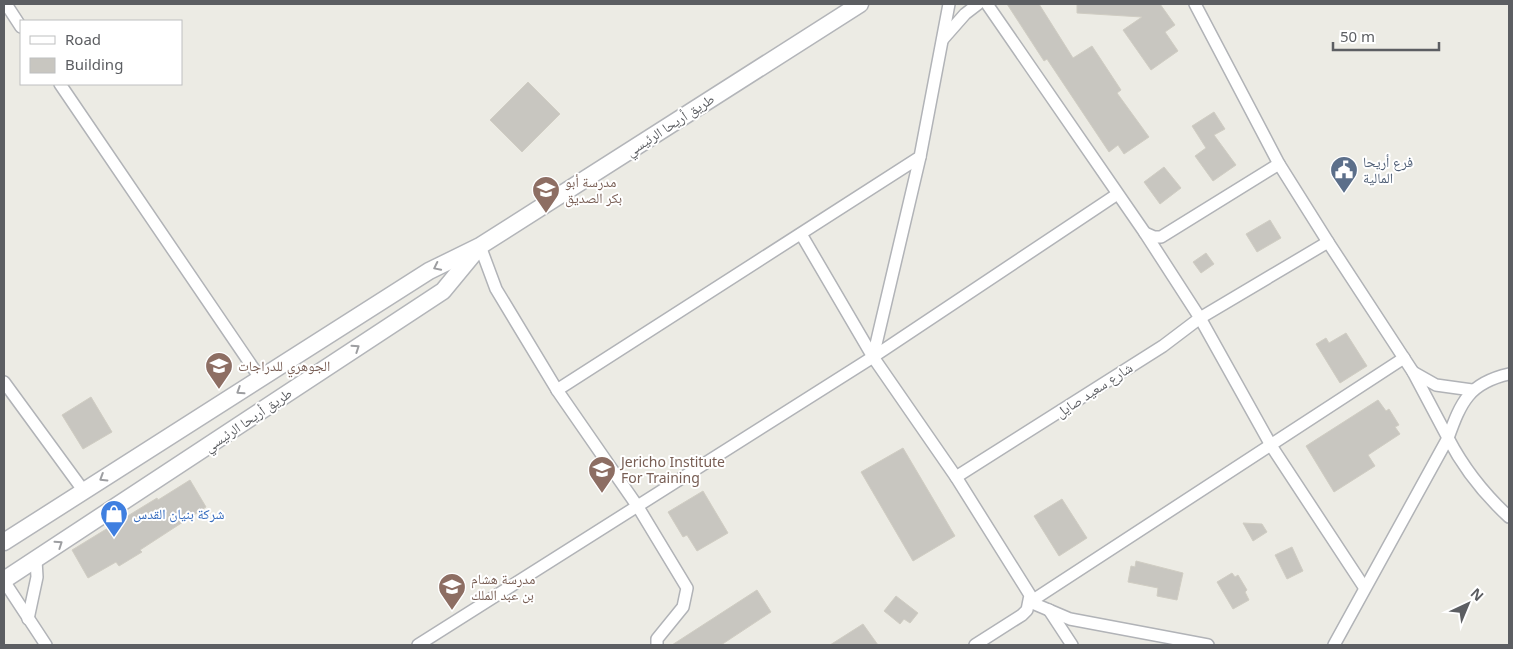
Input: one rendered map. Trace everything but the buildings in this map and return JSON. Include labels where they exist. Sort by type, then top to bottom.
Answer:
[{"type":"main road","points":[[764,65],[840,4]]},
{"type":"main road","name":"طريق أريحا الرئيسي","points":[[4,542],[429,271],[480,246],[860,4]]},
{"type":"main road","name":"طريق أريحا الرئيسي","points":[[4,581],[443,290],[480,246]]},
{"type":"street","points":[[6,4],[20,25]]},
{"type":"street","points":[[873,357],[920,157],[949,4]]},
{"type":"street","points":[[942,40],[965,14],[978,4]]},
{"type":"street","points":[[987,4],[1116,195],[1145,233],[1200,318],[1272,446],[1364,588]]},
{"type":"street","points":[[1195,4],[1280,164],[1328,242],[1413,372],[1460,462],[1473,480],[1509,517]]},
{"type":"street","points":[[61,85],[260,378]]},
{"type":"street","points":[[557,390],[920,157]]},
{"type":"street","points":[[1145,233],[1154,237],[1161,237],[1280,164]]},
{"type":"street","points":[[418,645],[873,357],[1116,195]]},
{"type":"street","points":[[801,234],[873,357],[956,477],[1030,595],[1030,602]]},
{"type":"street","name":"شارع سعيد صايل","points":[[956,477],[1154,351],[1200,318],[1328,242]]},
{"type":"street","points":[[480,246],[496,289],[557,390],[638,507],[687,588],[682,607],[657,638],[657,645]]},
{"type":"street","points":[[975,645],[1022,615],[1030,602],[1272,446],[1404,358]]},
{"type":"street","points":[[1413,372],[1436,385],[1472,390]]},
{"type":"street","points":[[1334,645],[1448,438],[1460,406],[1472,390],[1484,382],[1509,374]]},
{"type":"street","points":[[4,382],[83,490]]},
{"type":"street","points":[[28,619],[37,577],[36,560]]},
{"type":"street","points":[[4,581],[46,645]]},
{"type":"street","points":[[1030,602],[1070,619],[1208,645]]},
{"type":"street","points":[[1050,610],[1072,645]]},
{"type":"place","name":"فرع أريحا المالية","points":[[1344,194]]},
{"type":"place","name":"مدرسة أبو بكر الصديق","points":[[546,214]]},
{"type":"place","name":"الجوهري للدراجات","points":[[219,390]]},
{"type":"place","name":"Jericho Institute For Training","points":[[602,494]]},
{"type":"place","name":"شركة بنيان القدس","points":[[114,538]]},
{"type":"place","name":"مدرسة هشام بن عبد الملك","points":[[452,611]]}]
